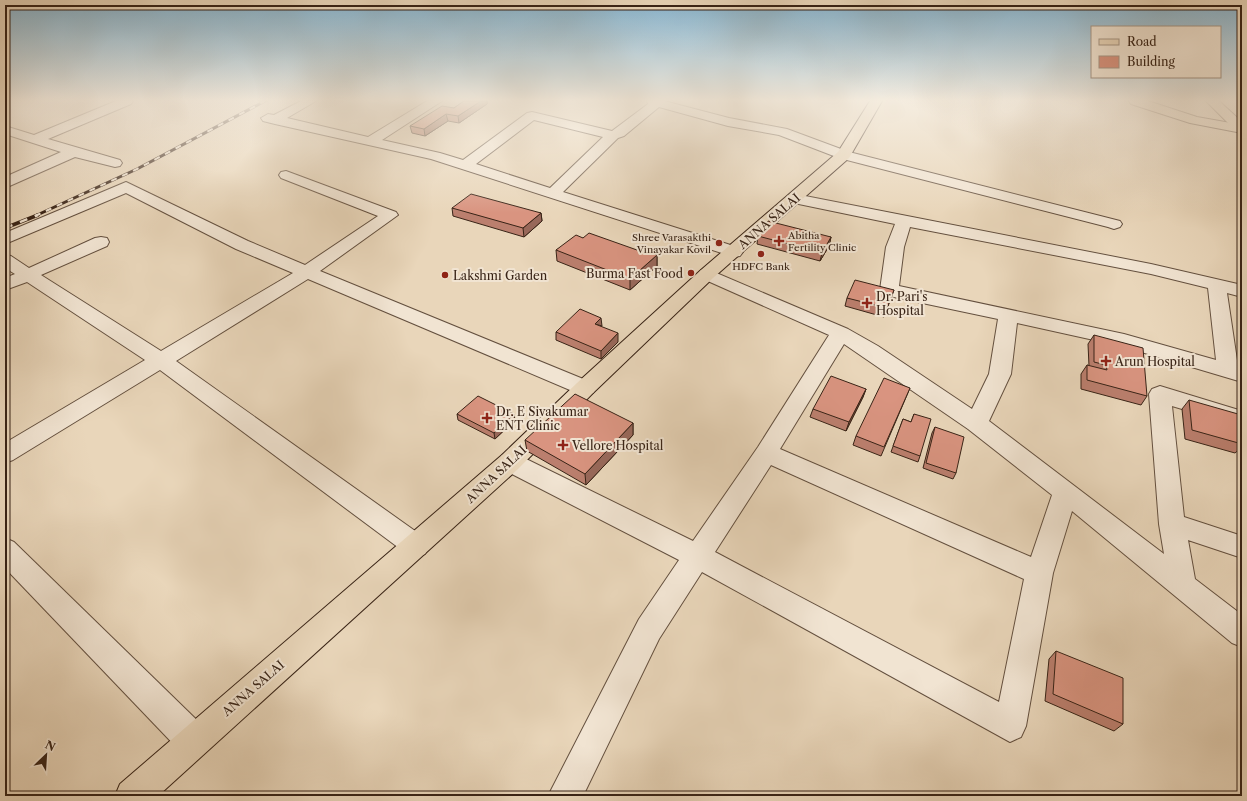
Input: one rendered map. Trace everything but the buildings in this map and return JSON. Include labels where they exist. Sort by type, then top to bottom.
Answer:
[{"type":"main road","name":"ANNA SALAI","points":[[132,796],[193,740],[510,462],[585,388],[707,274],[844,155],[854,138]]},
{"type":"street","points":[[29,138],[116,163]]},
{"type":"street","points":[[34,140],[38,138]]},
{"type":"street","points":[[358,138],[435,156],[734,252]]},
{"type":"street","points":[[370,141],[374,138]]},
{"type":"street","points":[[465,166],[502,138]]},
{"type":"street","points":[[552,194],[610,138]]},
{"type":"street","points":[[799,138],[844,155],[1114,224]]},
{"type":"street","points":[[5,183],[74,152]]},
{"type":"street","points":[[5,454],[162,361],[306,272],[390,215],[286,175]]},
{"type":"street","points":[[5,239],[126,187],[242,245],[585,388]]},
{"type":"street","points":[[795,199],[1151,269],[1242,291]]},
{"type":"street","points":[[904,221],[895,247],[889,290],[1124,340],[1235,373],[1217,285]]},
{"type":"street","points":[[5,285],[100,242]]},
{"type":"street","points":[[5,260],[162,361],[416,546]]},
{"type":"street","points":[[707,274],[842,333],[976,423],[1066,492],[1242,633]]},
{"type":"street","points":[[976,423],[1000,374],[1008,315]]},
{"type":"street","points":[[565,796],[650,629],[842,333]]},
{"type":"street","points":[[1183,587],[1172,524],[1160,394],[1242,419]]},
{"type":"street","points":[[766,452],[1039,573]]},
{"type":"street","points":[[510,462],[697,556],[1010,726],[1039,573],[1066,492]]},
{"type":"street","points":[[1172,524],[1242,547]]},
{"type":"street","points":[[5,550],[193,740]]},
{"type":"railway","points":[[35,216],[137,169],[195,138]]},
{"type":"railway","points":[[5,228],[38,215]]},
{"type":"place","name":"Abitha Fertility Clinic","points":[[779,241]]},
{"type":"place","name":"Shree Varasakthi Vinayakar Kovil","points":[[719,243]]},
{"type":"place","name":"HDFC Bank","points":[[761,254]]},
{"type":"place","name":"Burma Fast Food","points":[[691,273]]},
{"type":"place","name":"Lakshmi Garden","points":[[445,275]]},
{"type":"place","name":"Dr. Pari's Hospital","points":[[867,303]]},
{"type":"place","name":"Arun Hospital","points":[[1106,361]]},
{"type":"place","name":"Dr. E Sivakumar ENT Clinic","points":[[487,418]]},
{"type":"place","name":"Vellore Hospital","points":[[563,445]]}]
